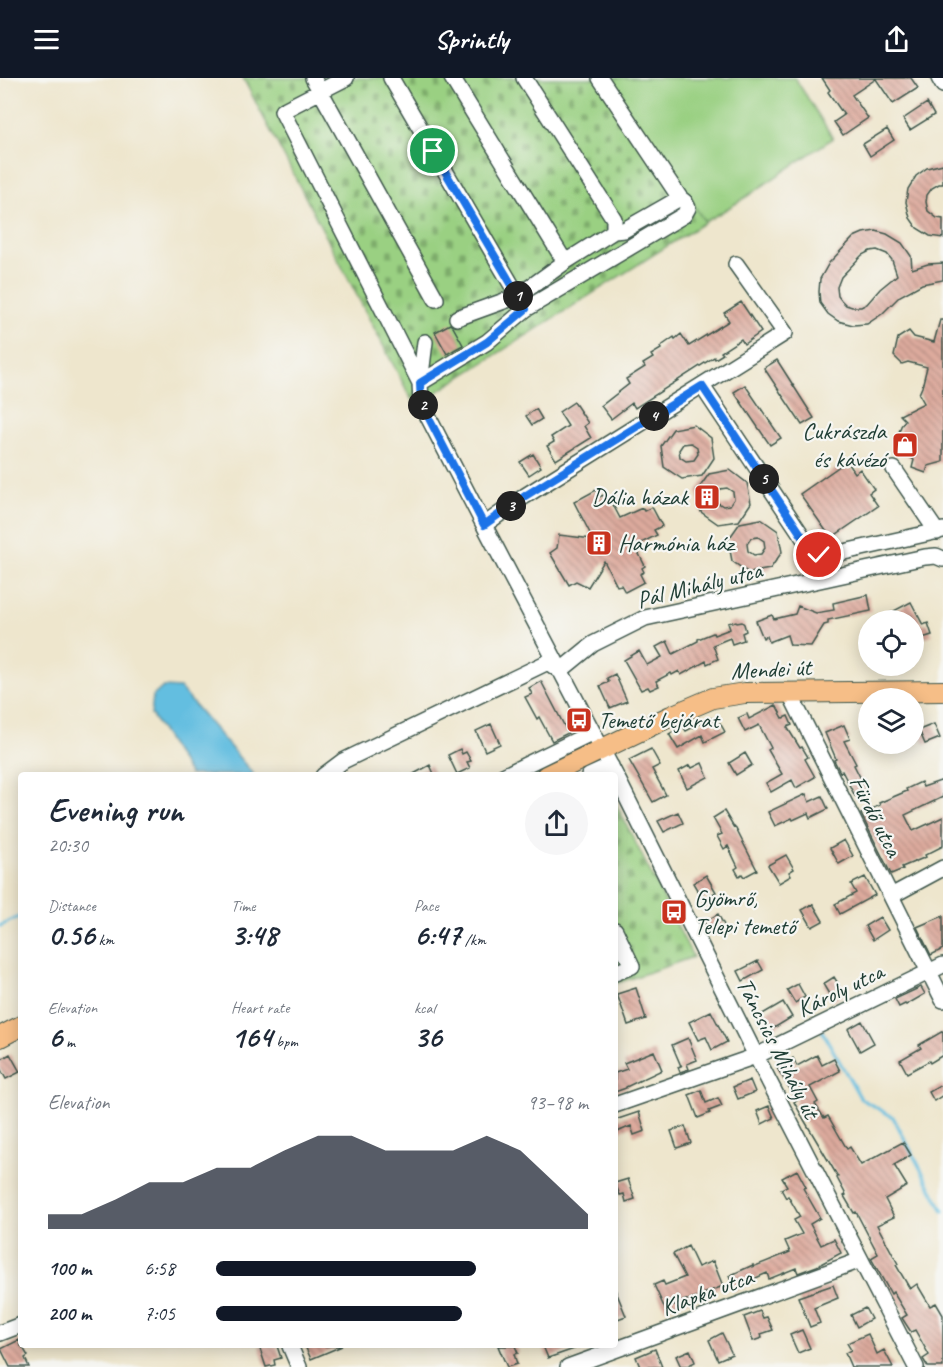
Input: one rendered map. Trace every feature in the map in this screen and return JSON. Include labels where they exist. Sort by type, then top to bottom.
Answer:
[{"type":"main road","name":"Mendei út","points":[[554,772],[713,698],[745,693],[943,691]]},
{"type":"main road","points":[[0,1037],[18,1028]]},
{"type":"street","points":[[313,78],[436,300]]},
{"type":"street","points":[[346,78],[282,111],[420,383]]},
{"type":"street","points":[[391,78],[522,303]]},
{"type":"street","points":[[452,78],[565,262]]},
{"type":"street","points":[[524,78],[614,219],[614,231]]},
{"type":"street","points":[[458,318],[522,303],[684,215],[688,208],[685,202],[680,198],[600,78]]},
{"type":"street","points":[[939,78],[943,85]]},
{"type":"street","points":[[420,383],[487,342],[522,303],[565,262],[614,231],[624,230],[680,198]]},
{"type":"street","points":[[484,525],[525,496],[785,333],[736,264]]},
{"type":"street","points":[[420,383],[425,342]]},
{"type":"street","name":"Táncsics Mihály út","points":[[420,383],[421,403],[614,772]]},
{"type":"street","points":[[702,386],[814,553],[826,556],[940,531],[894,469]]},
{"type":"street","points":[[905,539],[911,560]]},
{"type":"street","points":[[819,555],[825,578]]},
{"type":"street","name":"Pál Mihály utca","points":[[560,671],[593,644],[645,618],[931,556],[943,559]]},
{"type":"street","points":[[328,772],[343,761],[510,675],[549,662],[560,671]]},
{"type":"street","name":"Fürdő utca","points":[[789,692],[891,896],[936,968],[943,1000]]},
{"type":"street","points":[[591,772],[602,749]]},
{"type":"street","name":"Mendei út","points":[[517,772],[602,749]]},
{"type":"street","name":"Táncsics Mihály út","points":[[618,781],[916,1367]]},
{"type":"street","name":"Fürdő utca","points":[[891,896],[943,868]]},
{"type":"street","points":[[618,936],[632,966],[618,972]]},
{"type":"street","name":"Károly utca","points":[[618,1105],[756,1056],[936,968]]},
{"type":"street","name":"Klapka utca","points":[[568,1367],[861,1260]]},
{"type":"street","points":[[0,1334],[18,1326]]},
{"type":"street","points":[[291,1348],[298,1367]]},
{"type":"green space","points":[[243,78],[606,78],[705,222],[415,406]]},
{"type":"green space","points":[[606,78],[795,78],[833,138],[705,222]]},
{"type":"green space","points":[[618,808],[693,957],[618,983]]},
{"type":"water","points":[[163,687],[180,688],[251,772],[188,772],[151,714],[153,696]]},
{"type":"building","points":[[822,78],[911,78],[918,88],[893,104],[876,79],[852,95],[868,118],[843,135],[834,122],[844,115],[828,92],[830,90]]},
{"type":"building","points":[[927,103],[934,115],[910,130],[903,119]]},
{"type":"building","points":[[887,129],[894,140],[870,156],[863,144]]},
{"type":"building","points":[[943,164],[943,184],[932,188],[927,195],[926,202],[928,211],[937,218],[943,219],[943,238],[930,236],[917,228],[910,218],[906,202],[908,189],[916,176],[927,168]]},
{"type":"building","points":[[876,231],[887,234],[902,243],[911,256],[912,269],[928,264],[943,263],[943,280],[922,284],[900,296],[882,314],[867,324],[853,325],[838,321],[828,314],[820,303],[820,279],[829,263],[854,237]],"holes":[[[877,250],[887,254],[892,260],[897,275],[867,304],[861,307],[846,305],[838,296],[837,287],[841,277],[862,255]]]},
{"type":"building","points":[[741,302],[761,332],[744,344],[741,339],[721,352],[723,354],[715,359],[714,357],[635,408],[632,403],[611,419],[601,406],[629,384],[626,379],[645,367],[643,364],[653,358],[651,355],[681,334],[689,346],[729,321],[724,313]]},
{"type":"building","points":[[940,320],[943,320],[943,462],[928,466],[926,473],[912,468],[914,460],[902,448],[899,432],[905,420],[900,415],[924,403],[919,394],[927,367],[908,362],[902,364],[894,356],[898,338],[909,331],[914,337],[934,342]]},
{"type":"building","points":[[450,324],[463,345],[447,354],[435,332]]},
{"type":"building","points":[[777,360],[814,418],[802,425],[764,368]]},
{"type":"building","points":[[745,385],[781,438],[770,445],[734,392]]},
{"type":"building","points":[[574,402],[588,423],[584,426],[591,438],[556,460],[547,446],[554,442],[551,437],[568,426],[559,412]]},
{"type":"building","points":[[536,409],[542,419],[532,425],[526,416]]},
{"type":"building","points":[[694,425],[711,438],[714,458],[702,476],[682,479],[664,467],[661,446],[673,429]],"holes":[[[691,443],[697,447],[698,454],[694,460],[686,461],[680,457],[679,450],[683,444]]]},
{"type":"building","points":[[533,454],[541,467],[529,475],[520,462]]},
{"type":"building","points":[[847,461],[855,473],[860,469],[874,489],[869,493],[878,506],[831,538],[800,494]]},
{"type":"building","name":"Dália házak","points":[[730,470],[747,483],[751,503],[739,521],[718,524],[701,512],[697,491],[709,474]],"holes":[[[727,488],[733,492],[734,499],[730,505],[723,506],[717,502],[716,495],[720,489]]]},
{"type":"building","name":"Harmónia ház","points":[[596,490],[599,497],[604,495],[608,503],[611,501],[620,518],[642,508],[644,511],[652,507],[662,526],[654,530],[657,535],[635,546],[645,566],[642,568],[644,572],[640,574],[644,582],[625,592],[621,585],[617,586],[604,561],[588,587],[576,581],[569,585],[550,553],[557,548],[559,535],[593,539],[574,502]]},
{"type":"building","points":[[761,519],[778,531],[782,552],[770,569],[749,573],[732,561],[728,540],[740,523]],"holes":[[[758,537],[764,541],[765,548],[761,554],[754,555],[748,551],[747,544],[751,538]]]},
{"type":"building","points":[[868,595],[871,610],[858,610],[858,614],[828,620],[828,624],[824,625],[811,646],[790,645],[787,635],[769,642],[767,636],[763,638],[756,621],[772,615],[774,619],[795,614],[798,606],[816,613],[834,610],[833,603]]},
{"type":"building","points":[[911,602],[915,610],[896,610]]},
{"type":"building","points":[[736,621],[744,624],[746,631],[742,633],[744,640],[732,644],[730,638],[713,645],[718,659],[707,664],[706,661],[681,675],[679,671],[672,675],[671,673],[656,681],[659,686],[650,690],[648,687],[641,690],[624,660],[639,651],[647,665],[662,657],[656,647],[667,641],[673,654],[698,639],[730,629],[728,623]]},
{"type":"building","points":[[928,623],[932,635],[924,637],[924,625]]},
{"type":"building","points":[[615,674],[627,701],[610,708],[600,686],[609,682],[607,678]]},
{"type":"building","points":[[541,681],[568,733],[552,741],[525,697],[532,694],[529,688]]},
{"type":"building","points":[[776,705],[783,718],[788,716],[792,725],[787,727],[808,757],[805,759],[815,777],[796,788],[792,780],[771,792],[766,783],[782,774],[768,750],[771,748],[759,725],[745,732],[738,718],[747,714],[749,719]]},
{"type":"building","points":[[711,718],[715,726],[720,723],[725,732],[705,742],[702,735],[678,749],[669,734],[683,726],[686,731]]},
{"type":"building","points":[[491,724],[500,744],[485,751],[476,731]]},
{"type":"building","points":[[934,724],[940,738],[925,744],[924,728]]},
{"type":"building","points":[[844,725],[850,739],[844,741],[867,791],[855,796],[834,760],[836,759],[825,733]]},
{"type":"building","points":[[460,749],[462,754],[466,752],[471,761],[467,762],[470,768],[456,772],[448,755]]},
{"type":"building","points":[[651,749],[660,765],[652,769],[666,795],[653,802],[629,760]]},
{"type":"building","points":[[745,753],[752,765],[736,775],[729,763]]},
{"type":"building","points":[[702,763],[708,777],[687,788],[679,771],[690,765],[692,768]]},
{"type":"building","points":[[430,765],[433,772],[417,772]]},
{"type":"building","points":[[943,780],[943,797],[905,815],[913,831],[943,817],[943,846],[891,874],[861,814],[921,782],[923,787]]},
{"type":"building","points":[[806,794],[809,802],[822,796],[828,809],[810,818],[808,813],[775,826],[768,812]]},
{"type":"building","points":[[724,811],[757,870],[744,877],[742,874],[739,876],[735,869],[738,867],[728,846],[724,849],[717,836],[722,834],[713,818]]},
{"type":"building","points":[[678,812],[683,823],[664,832],[658,821]]},
{"type":"building","points":[[844,840],[853,856],[839,864],[830,848]]},
{"type":"building","points":[[786,855],[794,869],[789,872],[791,876],[779,883],[768,865]]},
{"type":"building","points":[[706,875],[716,892],[703,900],[693,883]]},
{"type":"building","points":[[865,877],[875,895],[840,914],[835,904],[856,893],[851,884]]},
{"type":"building","points":[[813,904],[823,921],[812,927],[802,910]]},
{"type":"building","points":[[718,914],[725,927],[711,935],[704,922]]},
{"type":"building","points":[[943,916],[943,949],[931,955],[917,927]]},
{"type":"building","points":[[880,917],[888,930],[873,940],[865,926]]},
{"type":"building","points":[[758,961],[763,970],[743,981],[738,971]]},
{"type":"building","points":[[834,977],[839,985],[836,987],[842,996],[833,1001],[823,984]]},
{"type":"building","points":[[798,984],[805,997],[795,1003],[787,990]]},
{"type":"building","points":[[921,987],[925,994],[899,1007],[895,999]]},
{"type":"building","points":[[636,988],[646,1019],[628,1025],[618,994]]},
{"type":"building","points":[[783,1002],[792,1017],[769,1031],[759,1016]]},
{"type":"building","points":[[711,1011],[727,1042],[712,1050],[706,1037],[698,1040],[689,1022]]},
{"type":"building","points":[[862,1021],[874,1043],[860,1051],[848,1029]]},
{"type":"building","points":[[943,1031],[943,1055],[907,1073],[900,1060],[921,1048],[919,1045]]},
{"type":"building","points":[[688,1038],[697,1060],[687,1064],[689,1069],[680,1072],[678,1067],[681,1066],[672,1045]]},
{"type":"building","points":[[654,1051],[662,1070],[618,1091],[618,1072],[627,1069],[624,1063]]},
{"type":"building","points":[[10,1054],[18,1073],[6,1079],[0,1068],[0,1060]]},
{"type":"building","points":[[817,1055],[822,1065],[834,1059],[840,1071],[810,1087],[818,1102],[815,1104],[824,1118],[828,1116],[847,1149],[850,1147],[861,1165],[903,1142],[911,1155],[894,1165],[907,1186],[885,1199],[894,1217],[877,1225],[910,1289],[917,1284],[930,1306],[936,1303],[943,1315],[943,1367],[928,1367],[923,1359],[929,1355],[915,1330],[911,1332],[902,1318],[907,1315],[893,1292],[891,1294],[871,1258],[878,1254],[856,1212],[854,1213],[844,1196],[846,1195],[838,1177],[794,1102],[797,1100],[777,1068],[793,1058],[797,1066]]},
{"type":"building","points":[[750,1080],[755,1092],[738,1099],[733,1087]]},
{"type":"building","points":[[943,1084],[943,1095],[934,1101],[929,1092]]},
{"type":"building","points":[[701,1090],[706,1103],[718,1098],[722,1106],[698,1118],[689,1095]]},
{"type":"building","points":[[769,1106],[774,1118],[762,1124],[757,1111]]},
{"type":"building","points":[[639,1112],[645,1131],[634,1135],[631,1126],[618,1132],[618,1119]]},
{"type":"building","points":[[685,1126],[691,1143],[677,1148],[671,1131]]},
{"type":"building","points":[[797,1170],[806,1187],[803,1188],[820,1218],[810,1224],[821,1245],[834,1239],[841,1253],[798,1273],[796,1268],[769,1279],[767,1273],[749,1281],[750,1284],[735,1291],[729,1276],[790,1252],[785,1241],[802,1234],[794,1220],[800,1217],[788,1196],[786,1198],[781,1189],[787,1186],[782,1178]]},
{"type":"building","points":[[628,1179],[635,1199],[626,1202],[624,1194],[620,1195],[618,1190],[618,1182]]},
{"type":"building","points":[[688,1246],[698,1267],[713,1261],[723,1286],[665,1309],[654,1285],[663,1281],[665,1285],[685,1277],[673,1254]]},
{"type":"building","points":[[833,1285],[838,1298],[814,1308],[820,1323],[810,1327],[798,1297]]},
{"type":"building","points":[[618,1296],[626,1316],[618,1319]]},
{"type":"building","points":[[865,1308],[871,1319],[857,1327],[851,1315]]},
{"type":"building","points":[[760,1311],[763,1318],[767,1317],[773,1330],[761,1334],[762,1338],[753,1341],[744,1317]]},
{"type":"building","points":[[802,1330],[810,1348],[798,1353],[790,1335]]},
{"type":"building","points":[[722,1333],[732,1354],[718,1360],[709,1340]]},
{"type":"building","points":[[868,1334],[877,1354],[884,1350],[893,1367],[851,1367],[845,1353],[851,1350],[847,1343]]},
{"type":"building","points":[[18,1340],[18,1348],[23,1348],[28,1356],[25,1358],[29,1367],[10,1367],[1,1349]]},
{"type":"building","points":[[260,1348],[278,1348],[281,1358],[274,1360],[275,1365],[266,1367]]},
{"type":"building","points":[[306,1348],[337,1348],[311,1359]]},
{"type":"building","points":[[499,1348],[516,1348],[518,1353],[514,1354],[517,1364],[507,1367]]},
{"type":"building","points":[[544,1348],[577,1348],[548,1358]]},
{"type":"building","points":[[655,1349],[662,1367],[640,1367],[636,1357]]},
{"type":"building","points":[[690,1350],[695,1362],[681,1367],[676,1356]]},
{"type":"waterway","points":[[0,926],[18,917]]},
{"type":"waterway","points":[[822,1031],[861,1099],[893,1117],[943,1211]]},
{"type":"place","name":"Cukrászda és kávézó","points":[[905,445]]},
{"type":"place","name":"Dália házak","points":[[707,497]]},
{"type":"place","name":"Harmónia ház","points":[[599,543]]},
{"type":"place","name":"Temető bejárat","points":[[579,720]]},
{"type":"place","name":"Gyömrő, Telepi temető","points":[[674,912]]},
{"type":"route","points":[[433,151],[526,309],[487,342],[420,383],[421,403],[484,525],[525,496],[702,386],[811,549],[819,555]]}]
